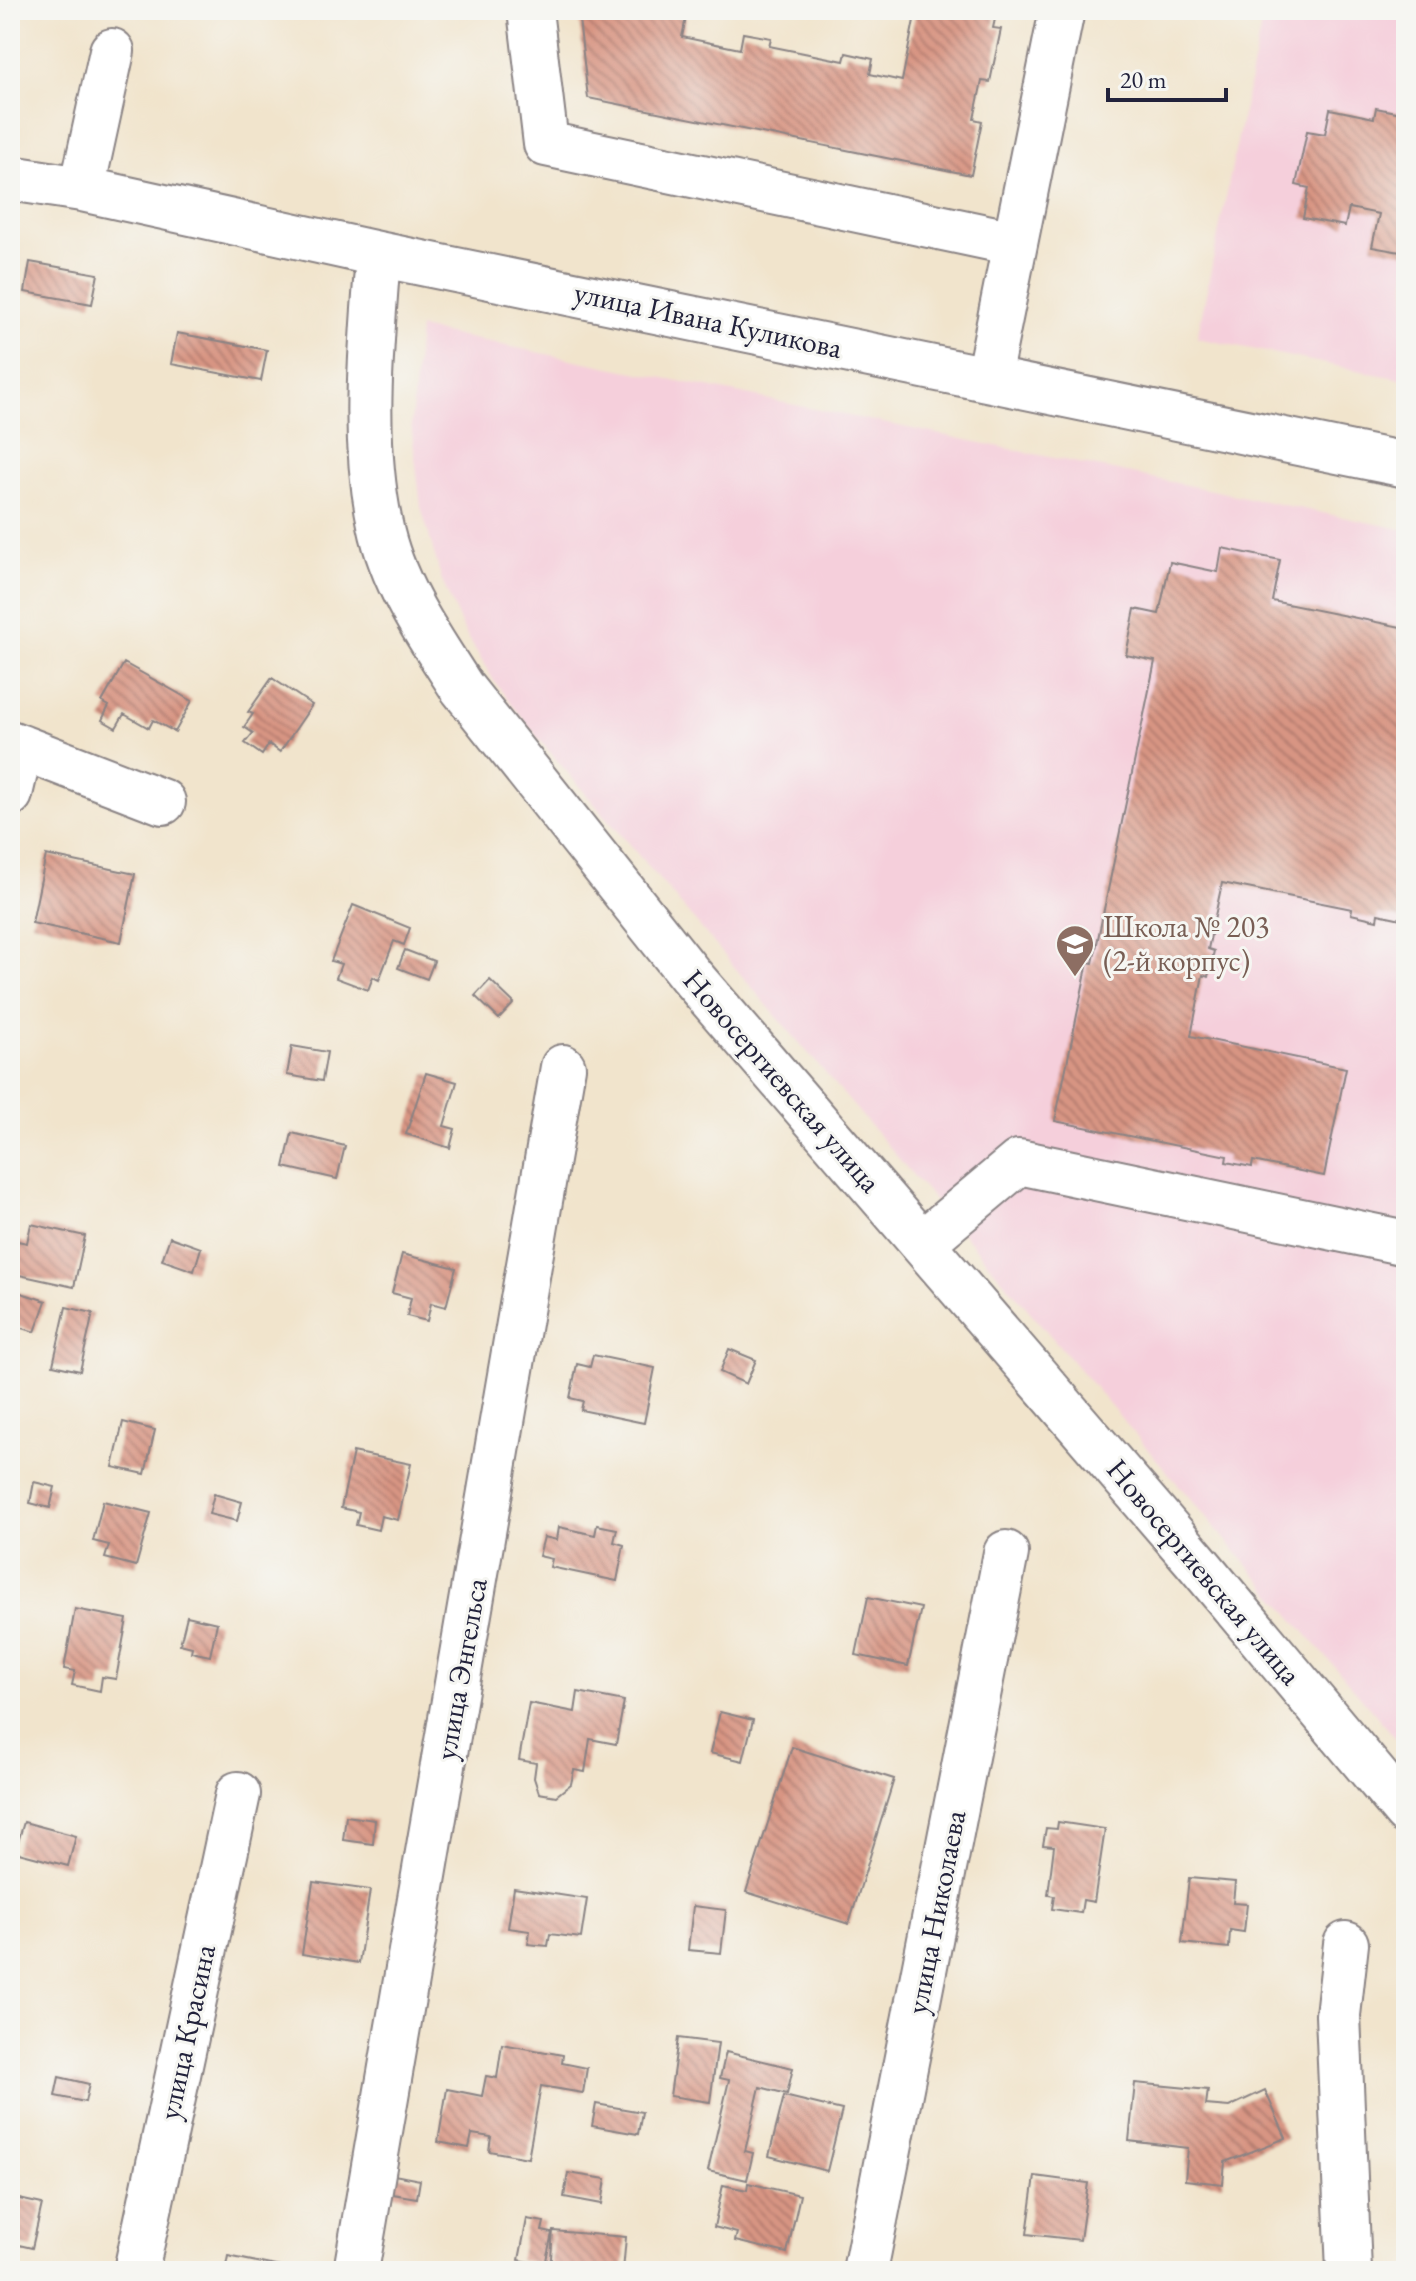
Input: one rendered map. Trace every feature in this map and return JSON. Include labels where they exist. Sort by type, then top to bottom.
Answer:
[{"type":"street","points":[[530,10],[546,144],[1014,243]]},
{"type":"street","points":[[988,378],[1062,10]]},
{"type":"street","points":[[82,189],[112,51]]},
{"type":"street","name":"улица Ивана Куликова","points":[[10,178],[82,189],[378,254],[1406,465]]},
{"type":"street","name":"Новосергиевская улица","points":[[378,254],[367,413],[380,525],[410,606],[462,688],[681,964],[1195,1560],[1406,1812]]},
{"type":"street","points":[[10,794],[15,745],[163,802]]},
{"type":"street","name":"улица Энгельса","points":[[356,2271],[563,1067]]},
{"type":"street","points":[[922,1243],[1019,1162],[1406,1243]]},
{"type":"street","name":"улица Николаева","points":[[865,2271],[1006,1553]]},
{"type":"street","name":"улица Красина","points":[[136,2271],[238,1794]]},
{"type":"street","points":[[1346,1944],[1338,2015],[1349,2271]]},
{"type":"shaded area","points":[[1264,10],[1406,10],[1406,380],[1197,338]]},
{"type":"shaded area","name":"Школа № 203 (2-й корпус)","points":[[419,328],[1406,530],[1406,1750],[537,737],[494,681],[464,631],[442,581],[421,507],[411,424]]},
{"type":"building","points":[[578,10],[665,10],[666,14],[686,18],[682,37],[740,49],[743,33],[771,38],[769,46],[844,61],[846,53],[873,59],[870,74],[902,81],[916,10],[997,10],[993,28],[1001,29],[990,82],[982,81],[974,119],[982,121],[971,175],[588,98]]},
{"type":"building","points":[[1376,108],[1406,114],[1406,253],[1372,247],[1379,214],[1349,208],[1345,226],[1303,218],[1309,188],[1296,185],[1307,131],[1325,134],[1330,109],[1374,118]]},
{"type":"building","points":[[30,262],[98,274],[92,304],[25,292]]},
{"type":"building","points":[[177,333],[267,350],[261,381],[171,364]]},
{"type":"building","points":[[1222,548],[1280,560],[1272,601],[1406,628],[1406,920],[1378,914],[1377,920],[1351,914],[1352,909],[1222,883],[1208,949],[1214,951],[1208,977],[1203,975],[1191,1036],[1346,1068],[1324,1176],[1253,1161],[1252,1167],[1226,1162],[1227,1156],[1055,1121],[1088,962],[1093,963],[1155,661],[1126,655],[1135,609],[1159,614],[1170,562],[1218,572]]},
{"type":"building","points":[[124,663],[192,701],[175,732],[153,720],[149,728],[124,714],[116,728],[102,720],[109,706],[102,702]]},
{"type":"building","points":[[272,678],[312,705],[280,752],[269,744],[262,755],[245,743],[253,733],[244,727],[253,714],[248,712]]},
{"type":"building","points":[[46,855],[135,874],[121,942],[32,923]]},
{"type":"building","points":[[353,905],[410,928],[404,945],[394,941],[379,980],[373,977],[368,990],[336,978],[341,964],[331,961]]},
{"type":"building","points":[[405,950],[434,961],[427,979],[398,968]]},
{"type":"building","points":[[490,980],[514,1003],[499,1019],[475,996]]},
{"type":"building","points":[[292,1046],[327,1052],[322,1081],[287,1075]]},
{"type":"building","points":[[426,1073],[457,1082],[444,1126],[455,1129],[450,1148],[406,1134]]},
{"type":"building","points":[[292,1133],[345,1146],[337,1179],[284,1167]]},
{"type":"building","points":[[31,1224],[85,1236],[74,1287],[10,1273],[13,1240],[27,1243]]},
{"type":"building","points":[[170,1237],[201,1248],[194,1271],[162,1260]]},
{"type":"building","points":[[402,1254],[456,1268],[446,1307],[431,1303],[427,1321],[407,1316],[411,1298],[392,1293]]},
{"type":"building","points":[[12,1290],[46,1301],[35,1332],[10,1324]]},
{"type":"building","points":[[66,1307],[93,1313],[80,1371],[53,1365]]},
{"type":"building","points":[[729,1349],[756,1360],[746,1384],[720,1372]]},
{"type":"building","points":[[593,1355],[655,1368],[644,1423],[581,1410],[583,1401],[570,1398],[577,1364],[590,1367]]},
{"type":"building","points":[[123,1422],[155,1430],[145,1474],[113,1467]]},
{"type":"building","points":[[353,1452],[411,1464],[398,1520],[381,1516],[378,1530],[356,1525],[359,1512],[341,1508]]},
{"type":"building","points":[[34,1482],[55,1487],[50,1508],[30,1503]]},
{"type":"building","points":[[214,1494],[242,1502],[237,1521],[209,1514]]},
{"type":"building","points":[[103,1501],[151,1513],[136,1566],[105,1558],[109,1545],[93,1541]]},
{"type":"building","points":[[597,1525],[617,1529],[614,1542],[624,1545],[617,1581],[550,1567],[552,1559],[539,1556],[544,1537],[557,1540],[559,1527],[595,1535]]},
{"type":"building","points":[[868,1597],[921,1608],[908,1666],[856,1655]]},
{"type":"building","points":[[75,1609],[127,1619],[116,1679],[102,1677],[100,1691],[72,1685],[75,1671],[64,1669]]},
{"type":"building","points":[[187,1616],[217,1623],[210,1656],[191,1652],[192,1647],[180,1644]]},
{"type":"building","points":[[578,1692],[624,1701],[616,1744],[590,1739],[585,1772],[574,1770],[571,1784],[556,1796],[539,1793],[534,1778],[536,1763],[519,1760],[529,1703],[575,1712]]},
{"type":"building","points":[[720,1712],[753,1720],[743,1761],[710,1753]]},
{"type":"building","points":[[792,1747],[894,1779],[849,1924],[746,1892]]},
{"type":"building","points":[[346,1816],[375,1820],[373,1844],[343,1840]]},
{"type":"building","points":[[24,1822],[76,1836],[68,1866],[15,1852]]},
{"type":"building","points":[[1058,1822],[1105,1829],[1094,1902],[1083,1900],[1081,1913],[1052,1909],[1054,1896],[1048,1895],[1054,1846],[1043,1845],[1046,1828],[1057,1829]]},
{"type":"building","points":[[1189,1878],[1235,1882],[1233,1903],[1247,1904],[1244,1932],[1230,1930],[1229,1948],[1182,1943]]},
{"type":"building","points":[[313,1882],[370,1890],[359,1963],[302,1954]]},
{"type":"building","points":[[514,1888],[587,1899],[581,1938],[550,1934],[548,1946],[528,1944],[530,1931],[508,1928]]},
{"type":"building","points":[[693,1906],[726,1910],[721,1953],[688,1950]]},
{"type":"building","points":[[678,2038],[718,2043],[710,2102],[670,2096]]},
{"type":"building","points":[[502,2044],[563,2055],[562,2063],[587,2068],[583,2093],[541,2086],[528,2158],[489,2151],[491,2137],[472,2134],[469,2148],[438,2142],[447,2089],[482,2096],[486,2076],[497,2078]]},
{"type":"building","points":[[726,2052],[793,2068],[787,2094],[760,2087],[745,2151],[753,2153],[747,2180],[708,2171],[729,2080],[720,2078]]},
{"type":"building","points":[[59,2077],[89,2084],[85,2102],[55,2096]]},
{"type":"building","points":[[1135,2083],[1208,2090],[1206,2105],[1229,2107],[1265,2090],[1286,2138],[1225,2162],[1223,2184],[1185,2180],[1188,2148],[1129,2141]]},
{"type":"building","points":[[784,2096],[842,2110],[827,2171],[769,2156]]},
{"type":"building","points":[[596,2104],[642,2112],[638,2134],[592,2126]]},
{"type":"building","points":[[568,2173],[606,2179],[602,2204],[564,2197]]},
{"type":"building","points":[[389,2174],[420,2180],[417,2198],[386,2193]]},
{"type":"building","points":[[1035,2176],[1088,2183],[1080,2240],[1027,2234]]},
{"type":"building","points":[[748,2183],[800,2195],[787,2253],[735,2241],[737,2233],[714,2227],[723,2185],[747,2190]]},
{"type":"building","points":[[10,2197],[42,2204],[32,2248],[10,2243]]},
{"type":"building","points":[[527,2219],[544,2222],[542,2231],[552,2233],[545,2265],[519,2260]]},
{"type":"building","points":[[553,2231],[626,2237],[623,2271],[550,2271]]},
{"type":"building","points":[[228,2256],[296,2270],[296,2271],[225,2271]]},
{"type":"place","name":"Школа № 203 (2-й корпус)","points":[[1075,978]]}]
